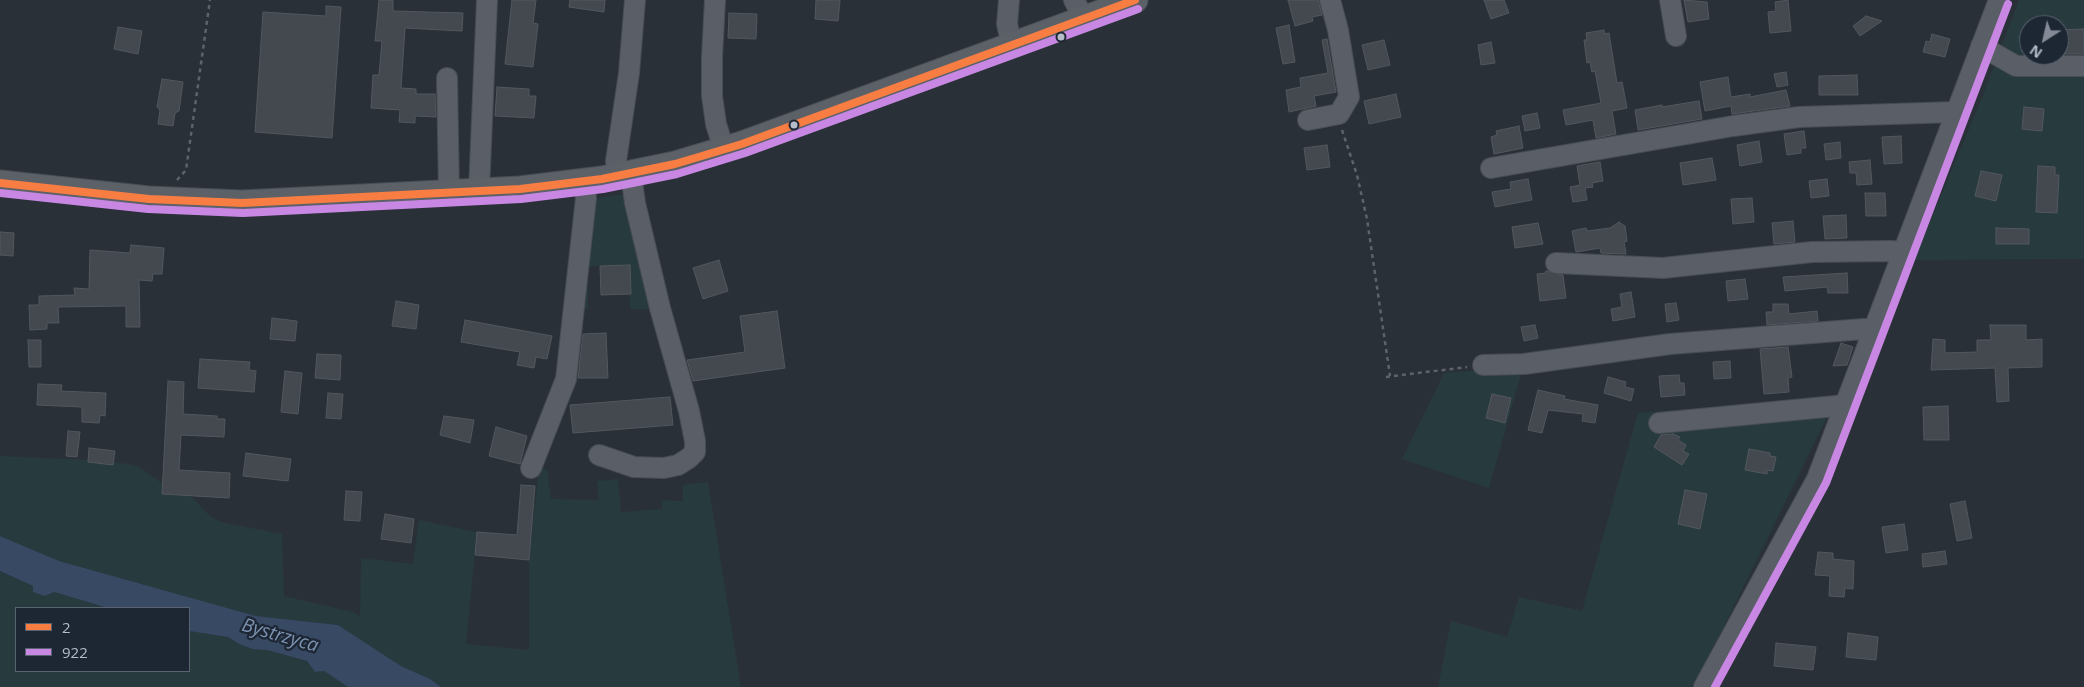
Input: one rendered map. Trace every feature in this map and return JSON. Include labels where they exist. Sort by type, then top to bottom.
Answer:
[{"type":"main road","points":[[0,183],[149,199],[225,203],[316,201],[479,191],[584,182],[624,175],[724,150],[1012,46],[1079,9],[1135,0]]},
{"type":"street","points":[[479,191],[487,0]]},
{"type":"street","points":[[600,455],[634,467],[664,468],[678,465],[689,458],[694,452],[695,442],[689,410],[658,298],[635,203],[624,175],[616,161],[629,72],[635,0]]},
{"type":"street","points":[[715,0],[712,96],[716,124],[724,150]]},
{"type":"street","points":[[1009,0],[1007,24],[1012,46]]},
{"type":"street","points":[[1308,120],[1339,114],[1349,97],[1338,30],[1330,0]]},
{"type":"street","points":[[1670,0],[1676,36]]},
{"type":"street","points":[[1704,687],[1812,489],[1846,405],[1955,112],[1999,0]]},
{"type":"street","points":[[1981,46],[2016,66],[2084,66]]},
{"type":"street","points":[[447,78],[449,193]]},
{"type":"street","points":[[1491,168],[1733,126],[1799,117],[1955,112]]},
{"type":"street","points":[[531,468],[566,379],[586,198],[584,182]]},
{"type":"street","points":[[1556,263],[1662,268],[1812,252],[1904,252]]},
{"type":"street","points":[[1483,365],[1524,364],[1670,344],[1864,329],[1874,330]]},
{"type":"street","points":[[1659,423],[1846,405]]},
{"type":"path","points":[[176,182],[186,170],[210,0]]},
{"type":"path","points":[[1339,114],[1343,136],[1357,175],[1367,219],[1388,376],[1483,365]]},
{"type":"green space","points":[[2019,0],[2084,0],[2084,259],[1914,260],[1981,100]]},
{"type":"green space","points":[[626,194],[652,309],[630,309],[629,265],[588,266],[588,309],[577,309],[588,199]]},
{"type":"green space","points":[[1523,367],[1489,488],[1402,459],[1444,373]]},
{"type":"green space","points":[[1837,397],[1694,687],[1438,687],[1451,621],[1507,637],[1519,597],[1582,611],[1638,413]]},
{"type":"green space","points":[[0,456],[110,461],[138,466],[162,483],[162,494],[190,495],[210,516],[221,522],[282,534],[284,596],[353,612],[360,616],[361,558],[413,564],[419,520],[477,532],[466,644],[529,650],[529,560],[539,468],[547,470],[551,499],[599,500],[597,481],[618,479],[621,512],[662,509],[662,500],[683,501],[683,485],[708,482],[741,687],[441,687],[430,679],[401,666],[338,625],[256,616],[59,561],[0,536]]},
{"type":"green space","points":[[0,571],[33,586],[45,596],[54,592],[105,607],[15,607],[15,672],[190,672],[190,631],[228,637],[252,649],[267,650],[307,661],[315,672],[324,671],[348,687],[0,687]]},
{"type":"water","name":"Bystrzyca","points":[[0,536],[59,561],[256,616],[338,625],[401,666],[430,679],[441,687],[348,687],[324,671],[315,672],[307,661],[267,650],[252,649],[228,637],[190,631],[190,607],[105,607],[54,592],[45,596],[33,592],[33,586],[0,571]]},
{"type":"building","points":[[379,0],[393,0],[393,11],[463,13],[462,31],[405,28],[401,88],[416,89],[416,94],[435,94],[436,117],[415,116],[415,123],[399,122],[400,110],[371,108],[373,75],[379,75],[382,41],[375,41]]},
{"type":"building","points":[[512,0],[536,0],[533,23],[538,24],[533,67],[505,64]]},
{"type":"building","points":[[570,0],[605,0],[604,12],[569,7]]},
{"type":"building","points":[[816,0],[840,0],[838,21],[815,19]]},
{"type":"building","points":[[1288,0],[1318,0],[1322,15],[1312,17],[1313,21],[1295,26]]},
{"type":"building","points":[[1484,0],[1504,0],[1509,13],[1491,19]]},
{"type":"building","points":[[1684,0],[1707,2],[1709,19],[1688,22]]},
{"type":"building","points":[[1788,0],[1791,31],[1770,33],[1768,12],[1776,11],[1775,2]]},
{"type":"building","points":[[326,6],[341,7],[332,138],[255,132],[263,12],[326,16]]},
{"type":"building","points":[[729,13],[757,14],[756,39],[728,38]]},
{"type":"building","points":[[1866,16],[1882,21],[1860,36],[1853,26]]},
{"type":"building","points":[[1289,25],[1295,62],[1283,64],[1276,28]]},
{"type":"building","points":[[118,27],[142,31],[138,54],[114,49]]},
{"type":"building","points":[[2084,29],[2084,54],[2069,54],[2069,30]]},
{"type":"building","points":[[1604,30],[1604,34],[1609,33],[1617,83],[1622,82],[1627,108],[1612,111],[1616,134],[1596,138],[1593,120],[1566,125],[1563,110],[1601,103],[1595,71],[1592,72],[1590,62],[1587,63],[1584,40],[1587,40],[1586,33]]},
{"type":"building","points":[[1932,34],[1950,39],[1945,57],[1923,52],[1926,41],[1930,42]]},
{"type":"building","points":[[1327,39],[1336,92],[1314,96],[1316,106],[1289,112],[1286,90],[1301,87],[1300,78],[1328,73],[1322,40]]},
{"type":"building","points":[[1384,40],[1390,65],[1368,70],[1362,45]]},
{"type":"building","points":[[1491,42],[1495,63],[1481,65],[1478,45]]},
{"type":"building","points":[[1786,72],[1788,85],[1777,87],[1774,74]]},
{"type":"building","points":[[1857,75],[1858,95],[1819,95],[1819,76]]},
{"type":"building","points":[[1728,77],[1731,97],[1750,94],[1750,97],[1786,90],[1790,106],[1732,114],[1731,106],[1705,111],[1700,82]]},
{"type":"building","points":[[162,79],[183,82],[179,111],[175,113],[173,126],[158,124],[160,110],[157,107]]},
{"type":"building","points":[[497,87],[529,89],[529,96],[536,96],[534,118],[495,116]]},
{"type":"building","points":[[1396,94],[1401,117],[1369,124],[1364,101]]},
{"type":"building","points":[[1699,101],[1702,119],[1638,130],[1635,110]]},
{"type":"building","points":[[2024,107],[2044,109],[2042,131],[2022,129]]},
{"type":"building","points":[[1537,113],[1540,128],[1525,131],[1522,116]]},
{"type":"building","points":[[1519,126],[1523,148],[1494,154],[1491,137],[1497,135],[1496,131]]},
{"type":"building","points":[[1804,131],[1806,148],[1801,148],[1801,153],[1787,155],[1784,134]]},
{"type":"building","points":[[1901,136],[1902,163],[1884,164],[1882,137]]},
{"type":"building","points":[[1759,141],[1762,162],[1740,166],[1737,145]]},
{"type":"building","points":[[1840,142],[1841,158],[1826,160],[1824,144]]},
{"type":"building","points":[[1327,145],[1330,167],[1307,170],[1304,148]]},
{"type":"building","points":[[1712,158],[1716,180],[1683,185],[1680,163]]},
{"type":"building","points":[[1870,160],[1872,184],[1857,185],[1856,173],[1850,173],[1849,162]]},
{"type":"building","points":[[1600,162],[1603,181],[1592,183],[1593,187],[1585,188],[1587,200],[1573,202],[1570,187],[1580,185],[1577,166]]},
{"type":"building","points":[[2038,166],[2055,167],[2055,175],[2059,175],[2057,213],[2036,212]]},
{"type":"building","points":[[1981,171],[2002,175],[1996,201],[1975,196]]},
{"type":"building","points":[[1528,179],[1532,200],[1495,207],[1492,192],[1511,189],[1510,182]]},
{"type":"building","points":[[1827,179],[1829,196],[1811,198],[1809,181]]},
{"type":"building","points":[[1865,193],[1885,193],[1886,216],[1866,216]]},
{"type":"building","points":[[1752,198],[1754,222],[1733,224],[1731,199]]},
{"type":"building","points":[[1846,215],[1847,238],[1825,239],[1823,216]]},
{"type":"building","points":[[1793,221],[1795,242],[1774,244],[1772,223]]},
{"type":"building","points":[[1619,222],[1625,226],[1627,241],[1624,242],[1626,254],[1601,253],[1600,248],[1576,252],[1572,231],[1586,228],[1587,231],[1610,228]]},
{"type":"building","points":[[1538,223],[1543,244],[1515,248],[1512,227]]},
{"type":"building","points":[[1996,228],[2029,229],[2029,244],[1996,244]]},
{"type":"building","points":[[0,232],[14,233],[13,256],[0,255]]},
{"type":"building","points":[[131,245],[164,248],[162,274],[153,274],[152,281],[139,280],[140,327],[126,327],[126,306],[58,307],[59,323],[47,323],[47,329],[30,330],[29,305],[39,305],[39,296],[75,295],[74,288],[89,289],[90,250],[130,253]]},
{"type":"building","points":[[719,260],[728,291],[703,299],[693,268]]},
{"type":"building","points":[[630,265],[631,294],[601,295],[600,266]]},
{"type":"building","points":[[1546,271],[1563,275],[1566,298],[1540,301],[1537,274],[1546,273]]},
{"type":"building","points":[[1847,273],[1848,293],[1828,293],[1827,287],[1785,291],[1783,277]]},
{"type":"building","points":[[1745,279],[1748,299],[1728,301],[1726,281]]},
{"type":"building","points":[[1631,292],[1635,317],[1613,321],[1611,309],[1622,307],[1620,294]]},
{"type":"building","points":[[396,301],[419,305],[416,329],[392,326]]},
{"type":"building","points":[[1676,303],[1679,320],[1667,322],[1665,304]]},
{"type":"building","points":[[1773,304],[1788,304],[1789,314],[1817,311],[1818,321],[1767,325],[1766,312],[1773,312]]},
{"type":"building","points":[[777,311],[785,368],[693,381],[687,360],[745,352],[740,316]]},
{"type":"building","points":[[272,318],[297,321],[295,341],[270,339]]},
{"type":"building","points":[[465,320],[552,336],[547,359],[536,357],[534,368],[517,365],[520,352],[461,342]]},
{"type":"building","points":[[1535,325],[1538,338],[1524,341],[1521,327]]},
{"type":"building","points":[[1990,325],[2026,325],[2026,340],[2042,339],[2042,367],[2008,368],[2009,401],[1997,402],[1995,368],[1931,370],[1933,339],[1945,340],[1945,353],[1977,352],[1977,340],[1991,340]]},
{"type":"building","points":[[606,333],[608,378],[578,378],[583,334]]},
{"type":"building","points":[[28,340],[41,340],[41,367],[29,367]]},
{"type":"building","points":[[1841,343],[1853,347],[1847,365],[1833,366]]},
{"type":"building","points":[[1788,347],[1792,377],[1788,378],[1789,392],[1764,394],[1760,349]]},
{"type":"building","points":[[317,354],[341,355],[340,380],[315,378]]},
{"type":"building","points":[[200,359],[250,362],[249,370],[256,371],[254,392],[198,388]]},
{"type":"building","points":[[1730,361],[1731,378],[1714,379],[1713,362]]},
{"type":"building","points":[[285,371],[302,373],[298,414],[281,412]]},
{"type":"building","points":[[1679,375],[1680,383],[1684,383],[1685,395],[1661,397],[1659,376]]},
{"type":"building","points":[[1608,377],[1626,382],[1625,387],[1634,389],[1631,401],[1604,393]]},
{"type":"building","points":[[168,381],[184,382],[183,414],[217,416],[217,419],[225,419],[224,437],[181,435],[179,470],[230,473],[229,498],[162,494]]},
{"type":"building","points":[[38,384],[62,385],[61,391],[106,393],[105,416],[100,415],[99,423],[82,422],[82,407],[37,405]]},
{"type":"building","points":[[1538,390],[1565,396],[1564,399],[1598,405],[1595,423],[1582,421],[1583,414],[1548,410],[1542,433],[1528,430]]},
{"type":"building","points":[[328,393],[343,394],[341,419],[326,418]]},
{"type":"building","points":[[1492,394],[1511,398],[1505,423],[1486,418]]},
{"type":"building","points":[[670,397],[673,425],[573,433],[570,405]]},
{"type":"building","points":[[1948,406],[1949,440],[1924,440],[1923,407]]},
{"type":"building","points":[[444,416],[474,420],[470,443],[440,435]]},
{"type":"building","points":[[496,427],[527,436],[520,464],[489,456]]},
{"type":"building","points":[[68,431],[80,432],[77,457],[66,456]]},
{"type":"building","points":[[1673,434],[1680,437],[1678,440],[1686,445],[1683,451],[1689,454],[1682,465],[1654,447],[1661,435]]},
{"type":"building","points":[[89,448],[115,451],[113,465],[88,462]]},
{"type":"building","points":[[1749,449],[1770,453],[1770,456],[1776,457],[1773,471],[1767,470],[1767,474],[1745,470]]},
{"type":"building","points":[[246,453],[291,459],[288,481],[243,476]]},
{"type":"building","points":[[521,485],[535,486],[529,560],[475,555],[477,532],[517,535]]},
{"type":"building","points":[[1685,490],[1707,494],[1700,529],[1678,524]]},
{"type":"building","points":[[346,491],[362,492],[360,521],[344,520]]},
{"type":"building","points":[[1965,501],[1972,538],[1957,541],[1950,504]]},
{"type":"building","points":[[385,514],[414,519],[411,543],[381,539]]},
{"type":"building","points":[[1904,524],[1908,550],[1886,553],[1882,527]]},
{"type":"building","points":[[1945,551],[1947,564],[1923,567],[1922,554]]},
{"type":"building","points":[[1818,552],[1833,553],[1833,559],[1854,561],[1853,589],[1845,588],[1844,597],[1829,596],[1830,576],[1815,575]]},
{"type":"building","points":[[1848,633],[1878,637],[1876,660],[1846,657]]},
{"type":"building","points":[[1776,643],[1816,647],[1813,670],[1774,666]]},
{"type":"transit line","name":"2","points":[[0,183],[149,199],[242,203],[520,189],[602,179],[675,164],[742,144],[1135,0]]},
{"type":"transit line","name":"922","points":[[1715,687],[1826,483],[2008,4]]},
{"type":"transit line","name":"922","points":[[0,193],[148,209],[243,213],[521,199],[603,189],[677,174],[745,153],[1138,9]]}]
